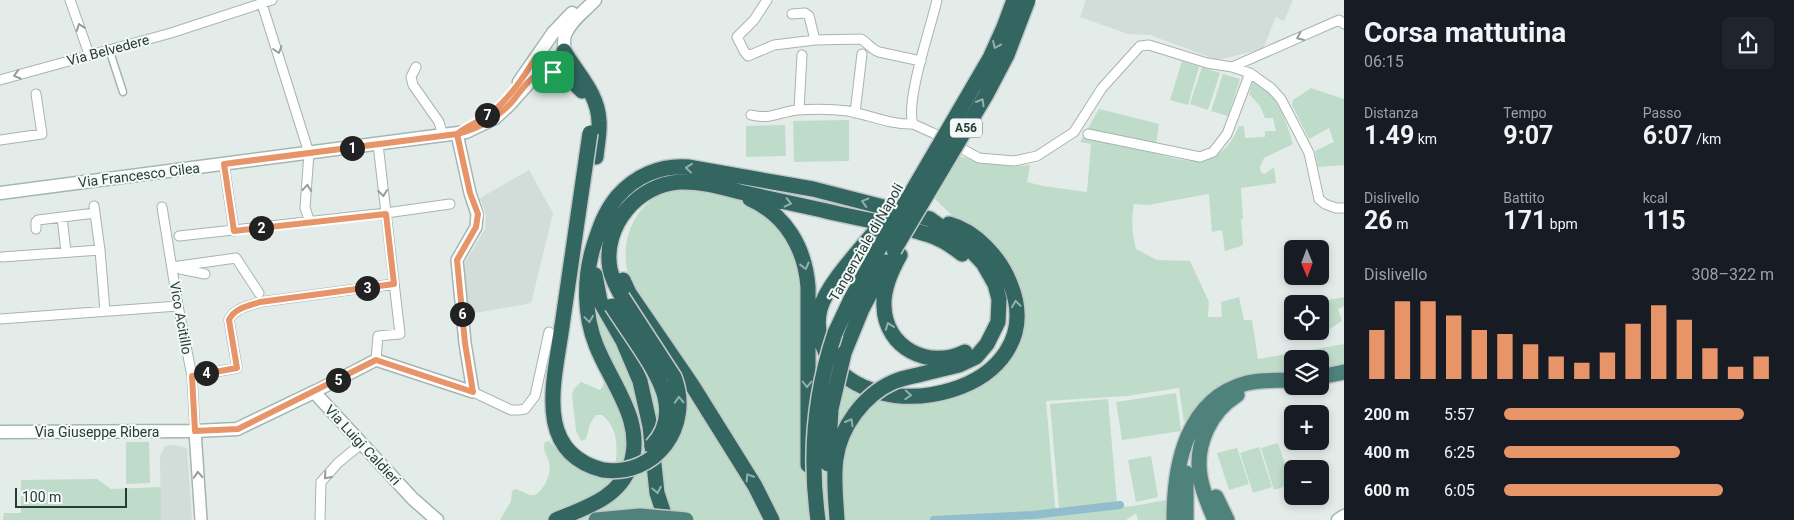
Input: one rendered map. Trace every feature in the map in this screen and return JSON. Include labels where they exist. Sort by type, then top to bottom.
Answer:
[{"type":"highway","name":"A56","points":[[930,176],[990,58],[1014,0]]},
{"type":"highway","name":"A56","points":[[930,176],[1007,55],[1028,0]]},
{"type":"highway","points":[[564,51],[578,86],[586,99],[591,124],[560,328],[552,400],[555,428],[562,443],[570,453],[587,465],[604,465],[616,471],[630,469],[653,457],[663,448],[674,430],[679,409],[678,392],[674,377],[617,302]]},
{"type":"highway","points":[[553,72],[573,75]]},
{"type":"highway","points":[[556,520],[592,505],[609,495],[622,481],[630,467],[634,446],[632,422],[592,336],[587,296],[588,265],[603,218],[609,206],[627,186],[650,173],[678,166],[813,189],[930,219],[954,225],[975,237],[989,250],[1004,270],[1012,285],[1017,316],[1011,343],[1001,360],[993,368],[968,384],[956,390],[916,396],[876,391],[852,380],[834,364],[819,338],[818,325],[820,311],[826,296],[888,244],[930,176]]},
{"type":"highway","points":[[888,244],[907,242],[930,176]]},
{"type":"highway","points":[[666,520],[656,487],[650,426],[645,398],[628,352],[615,284],[610,269],[612,238],[617,224],[626,209],[650,190],[680,182],[723,188],[840,215],[900,226],[932,236],[953,247],[976,269],[985,284],[989,300],[988,324],[980,338],[970,348],[956,356],[947,358],[923,357],[902,346],[892,335],[885,315],[884,298],[890,274],[888,244]]},
{"type":"highway","points":[[723,188],[753,200],[776,214],[795,240],[803,258],[807,276],[807,452],[810,488],[818,520]]},
{"type":"highway","points":[[835,520],[836,457],[844,432],[852,418],[868,400],[886,386],[898,380],[959,365],[976,357],[992,337],[999,314],[999,299],[995,284],[983,263],[965,244],[930,219]]},
{"type":"highway","points":[[597,237],[600,279],[604,291],[617,302],[692,385],[755,486],[772,520]]},
{"type":"highway","name":"Tangenziale di Napoli","points":[[818,520],[813,466],[815,416],[823,372],[835,332],[851,299],[888,244]]},
{"type":"highway","name":"Tangenziale di Napoli","points":[[835,520],[829,484],[829,424],[834,392],[844,353],[888,244]]},
{"type":"highway","points":[[1329,375],[1344,372]]},
{"type":"highway","points":[[1174,520],[1177,476],[1183,446],[1202,412],[1220,396],[1245,384],[1263,380],[1284,380]]},
{"type":"highway","points":[[1215,520],[1200,475],[1199,457],[1209,423],[1222,406],[1250,388],[1284,381]]},
{"type":"highway","points":[[1222,406],[1210,431],[1207,441],[1206,458],[1210,482],[1227,520]]},
{"type":"highway","points":[[1186,520],[1187,449],[1202,412]]},
{"type":"highway","points":[[596,520],[640,516],[686,520]]},
{"type":"main road","name":"Via Francesco Cilea","points":[[0,193],[443,136],[457,134],[482,126],[495,118],[509,105],[539,73],[553,72],[564,65],[566,58],[564,51],[565,36],[569,27],[594,0]]},
{"type":"main road","name":"Via Francesco Cilea","points":[[457,134],[500,105],[513,91],[558,26],[572,13],[594,0]]},
{"type":"main road","points":[[536,57],[544,68],[553,72]]},
{"type":"main road","name":"Via Giuseppe Ribera","points":[[0,432],[238,429],[314,392]]},
{"type":"main road","name":"Via Luigi Caldieri","points":[[314,392],[360,444],[413,499],[437,520]]},
{"type":"main road","name":"Via Luigi Caldieri","points":[[413,499],[428,520]]},
{"type":"main road","points":[[1338,520],[1344,516]]},
{"type":"street","points":[[70,0],[89,54]]},
{"type":"street","points":[[272,0],[262,4],[310,153],[305,208],[310,222]]},
{"type":"street","points":[[767,0],[754,20],[737,37],[748,56],[774,45],[815,40],[861,39],[873,50],[922,61]]},
{"type":"street","points":[[913,124],[911,116],[914,91],[937,0]]},
{"type":"street","name":"Via Belvedere","points":[[0,80],[190,27],[262,4]]},
{"type":"street","points":[[792,14],[805,13],[809,16],[815,40]]},
{"type":"street","points":[[1232,67],[1339,20],[1344,24]]},
{"type":"street","points":[[751,115],[762,118],[799,110],[815,109],[855,113],[894,123],[913,124],[979,158],[1014,161],[1037,156],[1074,132],[1102,88],[1140,46],[1149,45],[1207,63],[1232,67],[1250,73],[1271,88],[1281,99],[1309,153],[1319,199],[1325,204],[1336,208],[1344,208]]},
{"type":"street","points":[[109,50],[122,92]]},
{"type":"street","points":[[799,110],[802,54]]},
{"type":"street","points":[[855,113],[862,54]]},
{"type":"street","points":[[416,68],[411,77],[413,85],[439,122],[443,136]]},
{"type":"street","points":[[1088,134],[1200,157],[1213,152],[1227,134],[1250,73]]},
{"type":"street","points":[[0,140],[42,134],[36,94]]},
{"type":"street","points":[[457,134],[470,193],[478,214],[476,227],[457,260],[465,343],[473,392]]},
{"type":"street","points":[[376,360],[378,336],[400,334],[378,144]]},
{"type":"street","points":[[224,164],[234,231]]},
{"type":"street","points":[[179,236],[386,214],[450,204]]},
{"type":"street","name":"Vico Acitillo","points":[[162,206],[178,306],[192,376],[201,520]]},
{"type":"street","points":[[36,229],[36,222],[38,220],[94,210],[100,250],[105,311]]},
{"type":"street","points":[[62,217],[66,252]]},
{"type":"street","points":[[2,257],[100,250]]},
{"type":"street","points":[[172,267],[236,258],[259,293]]},
{"type":"street","points":[[172,267],[205,274]]},
{"type":"street","points":[[192,376],[237,368],[229,320],[233,314],[242,308],[260,302],[394,284]]},
{"type":"street","points":[[0,320],[178,306]]},
{"type":"street","points":[[314,392],[376,360],[473,392],[500,410],[525,409],[535,396],[560,328]]},
{"type":"street","points":[[320,520],[321,482],[338,463],[360,444]]},
{"type":"shaded area","points":[[1086,0],[1293,0],[1284,21],[1276,17],[1263,49],[1217,60],[1150,35],[1128,34],[1080,17]]},
{"type":"shaded area","points":[[529,170],[553,213],[532,300],[527,304],[469,314],[463,275],[465,262],[485,229],[486,215],[480,198]]},
{"type":"shaded area","points":[[174,445],[187,448],[192,520],[161,520],[160,456],[165,446]]},
{"type":"green space","points":[[1182,61],[1199,67],[1188,105],[1170,100]]},
{"type":"green space","points":[[1202,67],[1220,73],[1208,110],[1190,104]]},
{"type":"green space","points":[[1223,74],[1240,79],[1228,116],[1211,111]]},
{"type":"green space","points":[[1253,81],[1274,98],[1284,117],[1293,144],[1264,158],[1260,167],[1261,172],[1265,174],[1274,167],[1276,183],[1241,188],[1243,244],[1225,251],[1222,230],[1212,232],[1208,194],[1148,205],[1134,204],[1132,227],[1136,249],[1157,260],[1190,261],[1209,302],[1208,317],[1222,317],[1221,302],[1239,297],[1244,320],[1252,320],[1258,359],[1284,354],[1284,376],[1202,402],[1184,422],[1179,388],[1127,396],[1046,401],[1055,506],[1058,512],[1134,506],[1166,500],[1167,520],[1138,520],[1136,513],[1126,520],[500,520],[511,501],[512,491],[516,489],[530,495],[535,495],[545,485],[549,476],[550,466],[544,450],[545,442],[549,441],[564,455],[586,469],[614,475],[616,442],[612,428],[602,415],[596,415],[590,424],[586,439],[581,441],[576,431],[572,394],[581,382],[600,390],[612,369],[602,348],[596,325],[596,310],[639,298],[628,274],[626,247],[628,234],[640,212],[659,195],[672,189],[698,187],[748,202],[774,218],[785,230],[801,269],[803,290],[800,345],[812,362],[849,384],[902,399],[996,370],[1021,305],[962,225],[935,199],[959,156],[994,164],[1011,166],[1030,165],[1027,182],[1087,192],[1091,144],[1080,142],[1099,109],[1159,124],[1156,143],[1147,142],[1145,151],[1174,158],[1200,161],[1211,158],[1221,152],[1231,142],[1239,126],[1244,126],[1245,138],[1265,137],[1265,131],[1276,131],[1273,118],[1265,118],[1260,106],[1249,94]]},
{"type":"green space","points":[[1311,88],[1344,99],[1344,165],[1318,167],[1315,151],[1334,142],[1329,128],[1309,139],[1292,105],[1293,100]]},
{"type":"green space","points":[[849,120],[849,161],[794,162],[793,121]]},
{"type":"green space","points":[[785,125],[786,156],[746,157],[746,126]]},
{"type":"green space","points":[[1344,297],[1344,306],[1338,309],[1342,321],[1329,329],[1329,300]]},
{"type":"green space","points":[[1344,344],[1344,364],[1329,368],[1329,350],[1310,350]]},
{"type":"green space","points":[[1176,393],[1181,431],[1122,440],[1116,402]]},
{"type":"green space","points":[[1108,399],[1117,503],[1059,508],[1050,404]]},
{"type":"green space","points":[[126,442],[149,442],[150,483],[126,484]]},
{"type":"green space","points":[[1278,443],[1284,461],[1284,487],[1274,490],[1261,448]]},
{"type":"green space","points":[[1259,447],[1272,487],[1253,493],[1240,453]]},
{"type":"green space","points":[[1237,448],[1249,484],[1229,490],[1217,453]]},
{"type":"green space","points":[[1151,456],[1158,497],[1136,502],[1128,460]]},
{"type":"green space","points":[[97,479],[111,489],[161,487],[161,520],[3,520],[4,513],[21,513],[21,480]]},
{"type":"waterway","points":[[934,520],[1033,515],[1120,505]]},
{"type":"route","points":[[553,72],[539,73],[530,79],[509,105],[495,118],[482,126],[466,132],[457,134],[224,164],[234,231],[386,214],[394,284],[260,302],[242,308],[230,316],[229,320],[237,368],[192,376],[195,431],[238,429],[376,360],[473,392],[465,343],[457,260],[476,227],[478,214],[470,193],[457,134],[500,105],[513,91],[536,57],[544,68],[553,72]]}]
